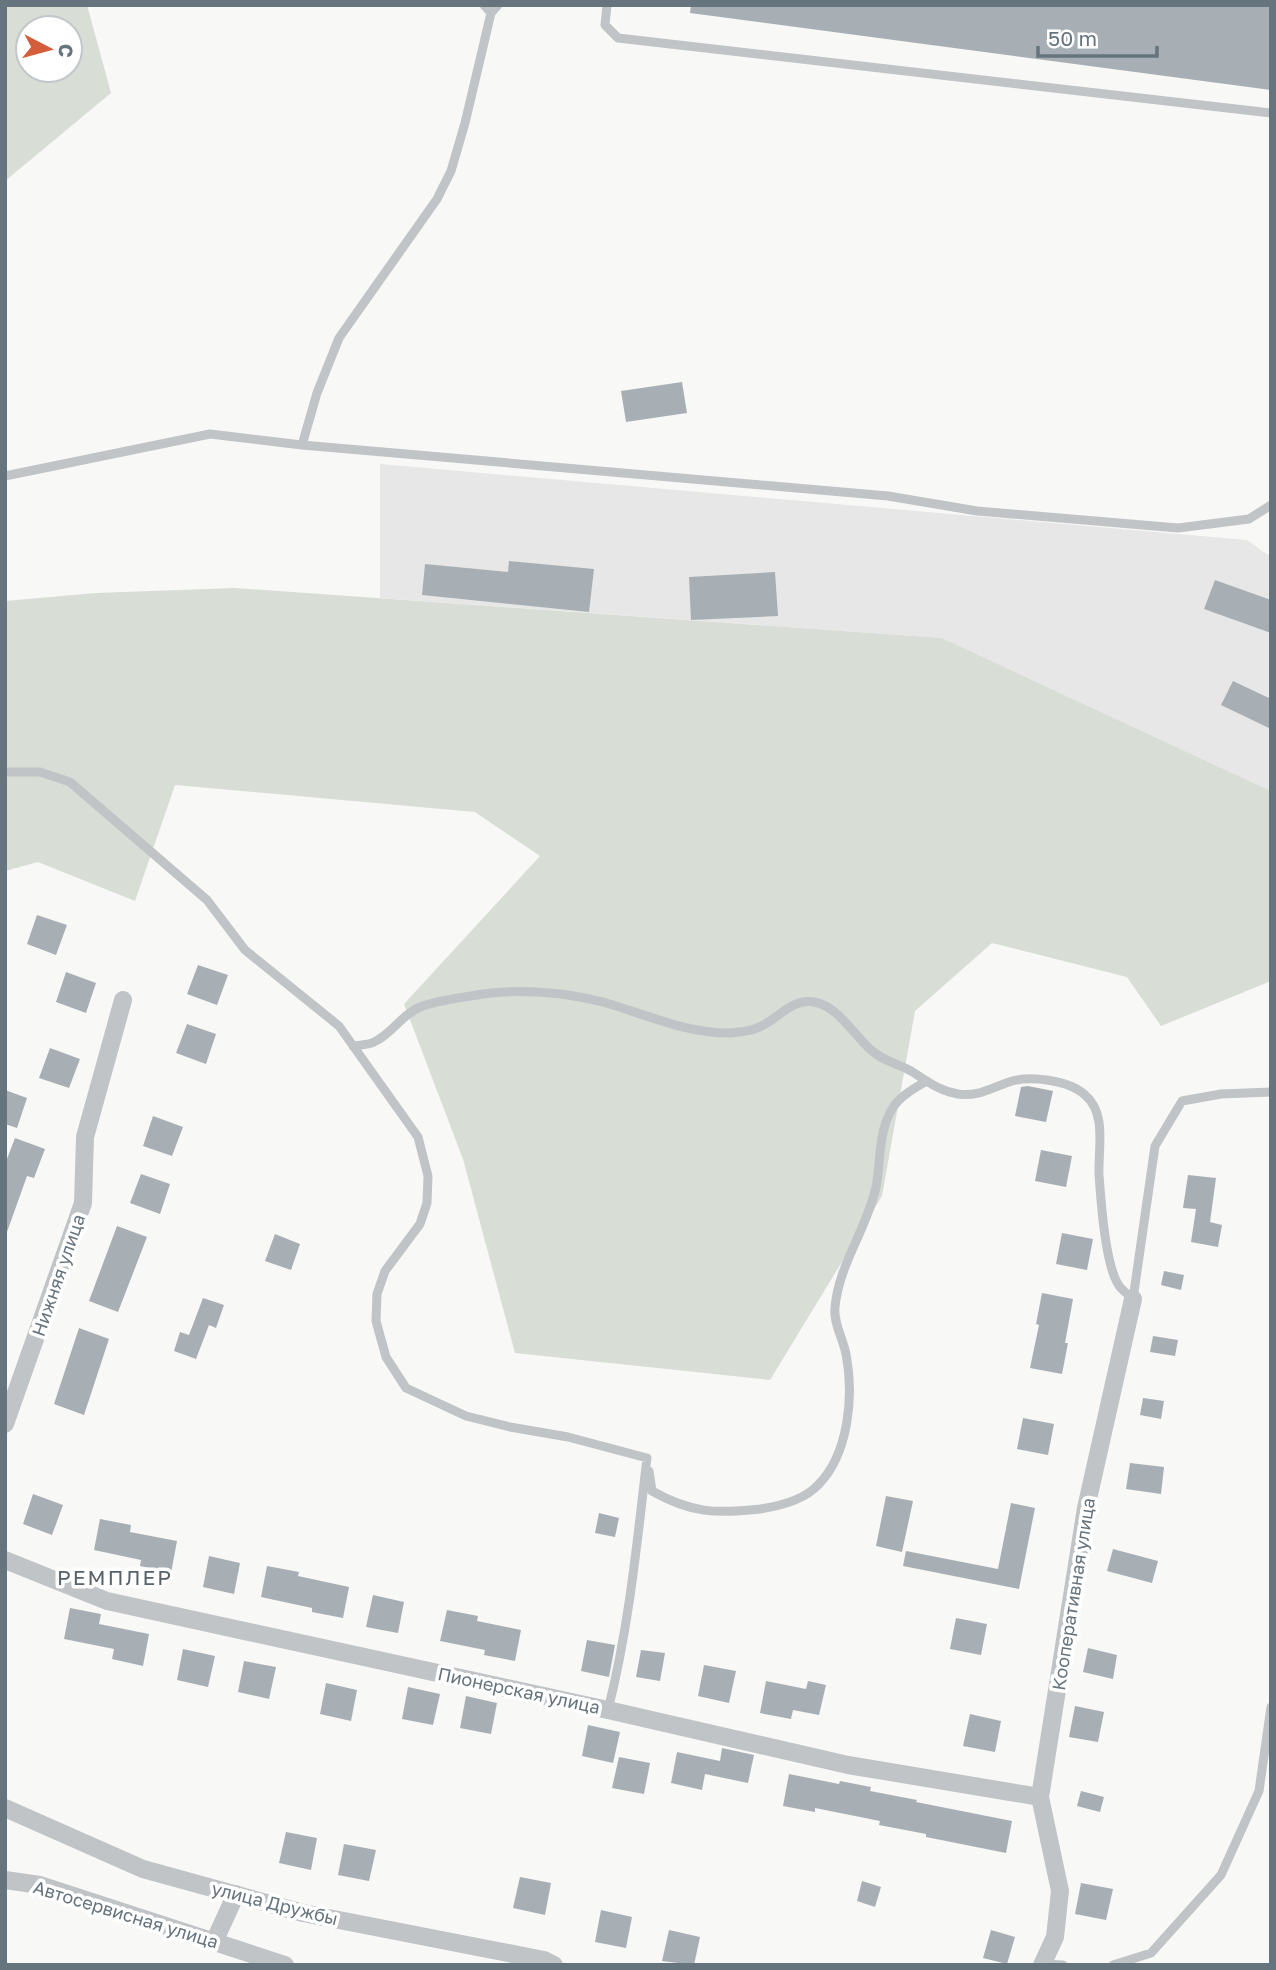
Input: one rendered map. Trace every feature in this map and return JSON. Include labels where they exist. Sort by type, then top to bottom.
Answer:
[{"type":"street","name":"Нижняя улица","points":[[5,1424],[83,1203],[85,1137],[122,1000]]},
{"type":"street","name":"Кооперативная улица","points":[[1042,1964],[1055,1937],[1060,1891],[1040,1797],[1086,1508],[1133,1299]]},
{"type":"street","name":"Пионерская улица","points":[[5,1560],[107,1601],[848,1765],[1040,1797]]},
{"type":"street","name":"улица Дружбы","points":[[5,1808],[143,1869],[303,1913],[505,1952],[554,1965]]},
{"type":"street","name":"Автосервисная улица","points":[[5,1880],[40,1885],[285,1965]]},
{"type":"street","points":[[214,1942],[236,1894]]},
{"type":"lane","points":[[484,5],[491,13]]},
{"type":"lane","points":[[302,445],[317,393],[339,338],[437,199],[451,172],[491,13],[498,5]]},
{"type":"lane","points":[[607,5],[605,25],[618,38],[1271,113]]},
{"type":"lane","points":[[5,476],[210,434],[302,445],[888,496],[977,511],[1178,528],[1249,519],[1271,505]]},
{"type":"lane","points":[[5,772],[40,772],[70,782],[207,900],[245,950],[339,1026],[418,1137],[428,1176],[427,1203],[420,1224],[385,1271],[377,1294],[376,1321],[386,1357],[407,1388],[466,1416],[568,1437],[647,1458]]},
{"type":"lane","points":[[353,1046],[379,1039],[403,1017],[421,1006],[502,992],[565,995],[601,1002],[685,1028],[731,1032],[757,1028],[795,1004],[814,1002],[830,1009],[870,1050],[887,1062],[911,1071],[925,1082],[944,1091],[977,1095],[1012,1081],[1031,1079],[1065,1084],[1083,1092],[1095,1104],[1099,1122],[1099,1176],[1111,1271],[1119,1287],[1133,1299]]},
{"type":"lane","points":[[647,1458],[652,1490],[675,1504],[699,1510],[727,1512],[763,1509],[793,1502],[823,1479],[834,1464],[848,1410],[846,1354],[834,1312],[837,1290],[871,1205],[884,1129],[893,1107],[925,1082]]},
{"type":"lane","points":[[1133,1299],[1155,1146],[1181,1101],[1221,1094],[1271,1091]]},
{"type":"lane","points":[[608,1710],[620,1662],[647,1458]]},
{"type":"lane","points":[[1112,1965],[1151,1953],[1221,1875],[1259,1791],[1271,1707]]},
{"type":"lane","points":[[1042,1964],[1063,1965]]},
{"type":"shaded area","points":[[5,5],[87,5],[111,93],[5,181]]},
{"type":"shaded area","points":[[380,464],[1247,540],[1271,557],[1271,791],[942,638],[380,598]]},
{"type":"shaded area","points":[[235,588],[942,638],[1271,791],[1271,981],[1161,1026],[1127,977],[992,943],[915,1011],[882,1196],[770,1380],[515,1353],[463,1159],[404,1004],[540,856],[475,812],[175,785],[135,901],[38,862],[5,871],[5,601],[96,593]]},
{"type":"building","points":[[691,5],[1271,5],[1271,90],[690,13]]},
{"type":"building","points":[[682,382],[687,413],[626,422],[621,391]]},
{"type":"building","points":[[509,561],[594,569],[589,612],[422,595],[425,564],[508,572]]},
{"type":"building","points":[[775,572],[778,616],[691,620],[689,577]]},
{"type":"building","points":[[1215,580],[1271,600],[1271,633],[1204,609]]},
{"type":"building","points":[[1233,681],[1271,699],[1271,729],[1221,705]]},
{"type":"building","points":[[37,915],[67,925],[56,955],[27,944]]},
{"type":"building","points":[[198,965],[228,975],[217,1005],[187,994]]},
{"type":"building","points":[[66,972],[96,983],[86,1013],[56,1002]]},
{"type":"building","points":[[187,1024],[216,1034],[206,1064],[176,1053]]},
{"type":"building","points":[[50,1048],[80,1059],[69,1088],[39,1078]]},
{"type":"building","points":[[1021,1087],[1053,1091],[1046,1122],[1015,1116]]},
{"type":"building","points":[[5,1090],[27,1098],[17,1128],[5,1124]]},
{"type":"building","points":[[153,1116],[183,1127],[172,1156],[143,1146]]},
{"type":"building","points":[[15,1138],[45,1149],[34,1178],[27,1176],[7,1232],[5,1164]]},
{"type":"building","points":[[1041,1150],[1072,1156],[1066,1187],[1035,1181]]},
{"type":"building","points":[[141,1174],[170,1184],[160,1214],[130,1203]]},
{"type":"building","points":[[1188,1175],[1216,1178],[1210,1222],[1222,1225],[1218,1247],[1191,1242],[1196,1209],[1183,1208]]},
{"type":"building","points":[[117,1226],[147,1237],[118,1312],[89,1301]]},
{"type":"building","points":[[1062,1233],[1093,1239],[1087,1270],[1056,1264]]},
{"type":"building","points":[[275,1234],[300,1244],[291,1270],[265,1261]]},
{"type":"building","points":[[1164,1271],[1184,1275],[1181,1290],[1161,1285]]},
{"type":"building","points":[[1042,1293],[1073,1299],[1062,1374],[1030,1368]]},
{"type":"building","points":[[203,1298],[224,1305],[216,1328],[209,1325],[196,1359],[174,1351],[180,1332],[189,1335]]},
{"type":"building","points":[[79,1328],[109,1339],[84,1415],[54,1404]]},
{"type":"building","points":[[1153,1336],[1178,1340],[1175,1356],[1150,1352]]},
{"type":"building","points":[[1143,1398],[1164,1401],[1161,1419],[1140,1415]]},
{"type":"building","points":[[1023,1418],[1054,1424],[1048,1455],[1017,1449]]},
{"type":"building","points":[[1130,1463],[1164,1467],[1161,1494],[1126,1489]]},
{"type":"building","points":[[33,1494],[63,1505],[52,1535],[23,1524]]},
{"type":"building","points":[[886,1496],[913,1501],[902,1552],[876,1546]]},
{"type":"building","points":[[1011,1503],[1035,1508],[1019,1589],[903,1566],[906,1551],[998,1569]]},
{"type":"building","points":[[599,1513],[619,1518],[615,1537],[595,1533]]},
{"type":"building","points":[[100,1519],[131,1525],[130,1532],[177,1541],[171,1573],[140,1566],[141,1560],[94,1550]]},
{"type":"building","points":[[1113,1549],[1158,1561],[1152,1583],[1107,1571]]},
{"type":"building","points":[[209,1556],[240,1563],[234,1594],[203,1587]]},
{"type":"building","points":[[267,1566],[299,1572],[298,1576],[349,1587],[343,1618],[261,1597]]},
{"type":"building","points":[[373,1595],[404,1602],[398,1633],[366,1627]]},
{"type":"building","points":[[70,1608],[101,1614],[99,1624],[149,1634],[143,1666],[112,1659],[114,1649],[64,1639]]},
{"type":"building","points":[[447,1610],[478,1616],[477,1621],[521,1630],[515,1661],[484,1655],[485,1650],[440,1641]]},
{"type":"building","points":[[956,1618],[987,1624],[981,1655],[950,1649]]},
{"type":"building","points":[[587,1640],[615,1645],[609,1677],[581,1671]]},
{"type":"building","points":[[1088,1648],[1117,1655],[1113,1679],[1083,1672]]},
{"type":"building","points":[[183,1649],[215,1656],[208,1687],[177,1680]]},
{"type":"building","points":[[641,1650],[665,1653],[660,1681],[636,1677]]},
{"type":"building","points":[[244,1661],[276,1667],[269,1699],[238,1692]]},
{"type":"building","points":[[704,1665],[736,1671],[729,1703],[698,1696]]},
{"type":"building","points":[[766,1681],[806,1689],[808,1681],[826,1685],[819,1715],[793,1710],[791,1719],[760,1713]]},
{"type":"building","points":[[326,1683],[357,1690],[351,1721],[320,1714]]},
{"type":"building","points":[[408,1687],[440,1694],[433,1725],[402,1719]]},
{"type":"building","points":[[466,1696],[497,1703],[491,1734],[460,1728]]},
{"type":"building","points":[[1075,1706],[1104,1712],[1098,1742],[1069,1737]]},
{"type":"building","points":[[970,1714],[1001,1721],[995,1752],[963,1746]]},
{"type":"building","points":[[588,1725],[620,1732],[613,1763],[582,1756]]},
{"type":"building","points":[[722,1748],[754,1755],[748,1783],[705,1774],[702,1790],[671,1783],[677,1752],[720,1761]]},
{"type":"building","points":[[619,1757],[650,1763],[644,1794],[612,1788]]},
{"type":"building","points":[[789,1774],[871,1787],[870,1791],[1012,1821],[1006,1853],[926,1837],[926,1834],[879,1825],[880,1821],[815,1808],[815,1812],[783,1806]]},
{"type":"building","points":[[1081,1791],[1104,1797],[1100,1812],[1077,1806]]},
{"type":"building","points":[[286,1832],[317,1838],[311,1870],[279,1863]]},
{"type":"building","points":[[344,1844],[376,1850],[369,1881],[338,1875]]},
{"type":"building","points":[[520,1877],[551,1883],[545,1915],[513,1908]]},
{"type":"building","points":[[862,1881],[881,1887],[875,1907],[857,1901]]},
{"type":"building","points":[[1081,1883],[1113,1889],[1106,1920],[1075,1914]]},
{"type":"building","points":[[601,1910],[632,1917],[626,1948],[595,1942]]},
{"type":"building","points":[[669,1930],[700,1937],[694,1965],[662,1961]]},
{"type":"building","points":[[991,1930],[1015,1937],[1007,1964],[983,1958]]},
{"type":"district","name":"РЕМПЛЕР","points":[[115,1577]]}]
